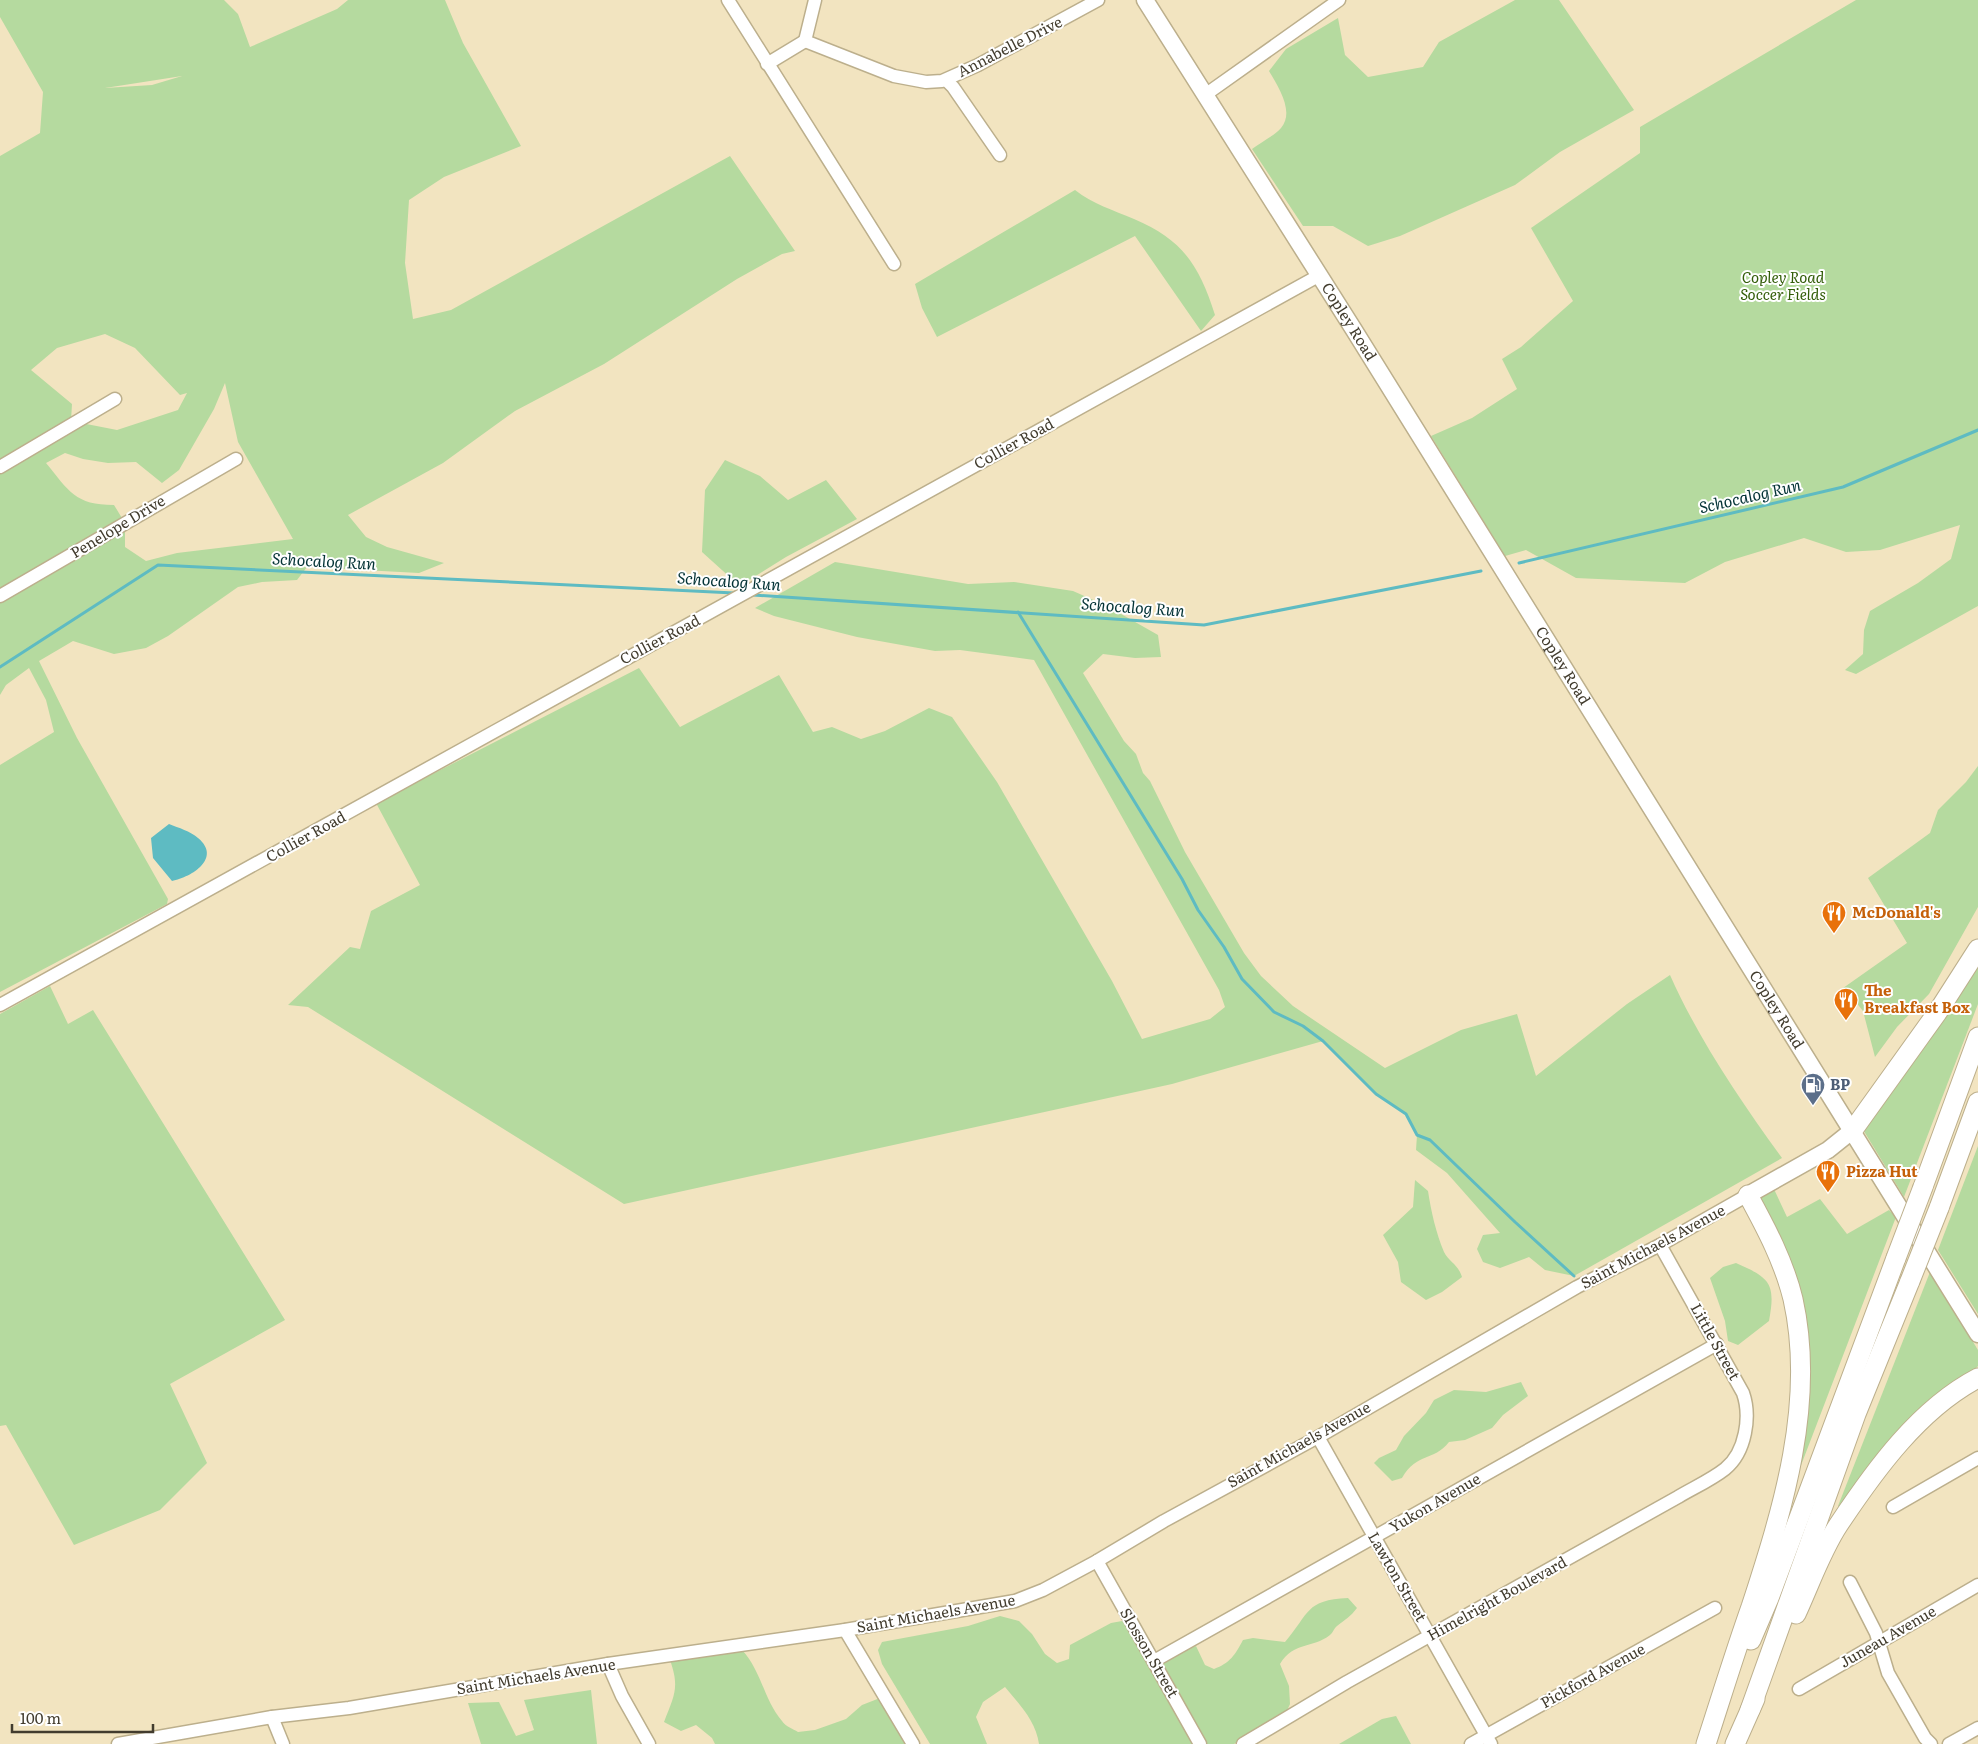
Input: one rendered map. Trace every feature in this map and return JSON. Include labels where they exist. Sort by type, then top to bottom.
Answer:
[{"type":"highway","points":[[1852,1130],[1936,1013],[1978,949]]},
{"type":"highway","points":[[1707,1744],[1769,1598],[1978,1037]]},
{"type":"highway","points":[[1736,1744],[1750,1710],[1856,1414],[1939,1208],[1978,1102]]},
{"type":"highway","points":[[1707,1744],[1764,1567],[1786,1490],[1800,1403],[1801,1352],[1792,1298],[1775,1248],[1748,1195]]},
{"type":"highway","points":[[1750,1710],[1839,1524],[1916,1426],[1949,1396],[1978,1378]]},
{"type":"main road","name":"Copley Road","points":[[1145,0],[1320,275],[1978,1334]]},
{"type":"main road","points":[[1748,1195],[1828,1150],[1852,1130]]},
{"type":"street","points":[[728,0],[894,264]]},
{"type":"street","points":[[767,64],[804,41],[815,0]]},
{"type":"street","name":"Annabelle Drive","points":[[804,41],[894,76],[926,82],[946,80],[978,65],[1098,0]]},
{"type":"street","points":[[1205,95],[1339,0]]},
{"type":"street","points":[[946,80],[953,87],[1000,155]]},
{"type":"street","name":"Collier Road","points":[[0,1005],[1320,275]]},
{"type":"street","points":[[0,467],[115,399]]},
{"type":"street","name":"Penelope Drive","points":[[0,596],[236,459]]},
{"type":"street","name":"Saint Michaels Avenue","points":[[121,1744],[272,1717],[350,1708],[608,1664],[845,1630],[1015,1601],[1043,1590],[1097,1561],[1164,1521],[1318,1437],[1576,1288],[1660,1245],[1748,1195]]},
{"type":"street","name":"Little Street","points":[[1660,1245],[1717,1344],[1746,1400],[1747,1416],[1741,1444]]},
{"type":"street","name":"Yukon Avenue","points":[[1154,1661],[1717,1344]]},
{"type":"street","name":"Lawton Street","points":[[1318,1437],[1488,1740]]},
{"type":"street","name":"Himelright Boulevard","points":[[1243,1744],[1347,1682],[1726,1468],[1735,1458],[1741,1444]]},
{"type":"street","points":[[1892,1506],[1978,1458]]},
{"type":"street","name":"Slosson Street","points":[[1097,1561],[1200,1744]]},
{"type":"street","points":[[1850,1582],[1866,1610],[1888,1673],[1925,1738],[1931,1744]]},
{"type":"street","name":"Juneau Avenue","points":[[1799,1689],[1978,1585]]},
{"type":"street","name":"Pickford Avenue","points":[[1472,1744],[1488,1740],[1715,1608]]},
{"type":"street","points":[[845,1630],[913,1744]]},
{"type":"street","points":[[608,1664],[622,1696],[649,1744]]},
{"type":"street","points":[[272,1717],[283,1744]]},
{"type":"street","points":[[1949,1744],[1978,1728]]},
{"type":"green space","points":[[0,0],[224,0],[238,14],[250,47],[337,9],[348,0],[445,0],[463,43],[521,146],[444,177],[409,200],[405,263],[413,319],[451,310],[730,156],[795,251],[782,254],[737,279],[604,364],[515,411],[443,463],[348,515],[366,537],[387,547],[444,563],[419,573],[307,567],[297,580],[262,582],[238,587],[168,636],[146,648],[114,654],[73,641],[39,661],[77,738],[168,899],[167,904],[0,992],[0,765],[54,732],[46,700],[29,668],[6,685],[0,695],[0,156],[40,133],[43,92],[0,17]],"holes":[[[182,76],[152,85],[105,88]],[[105,334],[135,348],[180,395],[187,393],[178,410],[117,430],[71,421],[72,404],[31,370],[57,348]],[[225,383],[238,442],[293,539],[177,553],[146,561],[125,547],[125,523],[114,505],[81,499],[67,489],[46,463],[65,453],[83,459],[108,463],[136,462],[162,483],[179,470],[214,409]]]},
{"type":"green space","points":[[1515,0],[1559,0],[1634,110],[1560,152],[1515,185],[1400,236],[1368,246],[1333,226],[1303,226],[1252,149],[1278,131],[1285,122],[1286,107],[1284,99],[1269,71],[1286,49],[1338,18],[1345,55],[1368,77],[1423,67],[1439,42]]},
{"type":"green space","name":"Copley Road Soccer Fields","points":[[1856,0],[1978,0],[1978,606],[1856,674],[1845,670],[1863,654],[1864,630],[1870,611],[1918,583],[1951,559],[1960,525],[1880,550],[1846,552],[1804,538],[1725,562],[1685,583],[1576,578],[1526,550],[1505,556],[1431,436],[1472,418],[1517,389],[1502,359],[1521,347],[1573,301],[1531,228],[1640,153],[1640,127]]},
{"type":"green space","points":[[1075,190],[1096,203],[1151,227],[1177,245],[1187,256],[1202,282],[1215,315],[1201,331],[1135,236],[937,337],[922,308],[915,284]]},
{"type":"green space","points":[[725,460],[760,476],[788,500],[826,480],[857,519],[786,557],[743,584],[733,580],[702,552],[705,490]]},
{"type":"green space","points":[[835,562],[968,584],[1014,582],[1073,591],[1107,606],[1158,635],[1161,657],[1135,658],[1103,654],[1083,673],[1124,741],[1136,754],[1143,773],[1150,781],[1185,852],[1244,953],[1261,976],[1293,1006],[1385,1068],[1461,1030],[1517,1014],[1536,1076],[1627,1004],[1670,975],[1694,1023],[1721,1069],[1782,1158],[1574,1276],[1545,1270],[1529,1257],[1500,1268],[1483,1262],[1477,1249],[1483,1235],[1500,1233],[1447,1173],[1416,1150],[1417,1135],[1406,1114],[1376,1094],[1323,1041],[1172,1084],[624,1204],[308,1007],[288,1005],[350,947],[360,949],[371,911],[420,885],[376,803],[639,668],[680,727],[779,675],[813,732],[832,727],[861,739],[885,731],[929,708],[952,717],[997,782],[1112,981],[1142,1039],[1210,1019],[1225,1007],[1219,990],[1034,660],[960,650],[935,651],[857,637],[774,616],[755,608]]},
{"type":"green space","points":[[1978,766],[1978,907],[1929,994],[1897,1027],[1875,1057],[1863,1011],[1855,1001],[1836,993],[1907,943],[1868,878],[1930,833],[1938,810],[1966,782]]},
{"type":"green space","points":[[1978,966],[1978,1004],[1904,1197],[1862,1128]]},
{"type":"green space","points":[[50,986],[68,1024],[93,1010],[285,1320],[170,1384],[207,1463],[160,1510],[74,1545],[6,1425],[0,1426],[0,1014]]},
{"type":"green space","points":[[1978,1146],[1978,1314],[1938,1250]]},
{"type":"green space","points":[[1415,1180],[1428,1191],[1434,1222],[1444,1252],[1462,1277],[1442,1292],[1426,1300],[1401,1282],[1398,1262],[1383,1235],[1413,1207]]},
{"type":"green space","points":[[1773,1187],[1787,1217],[1820,1199],[1847,1234],[1889,1210],[1896,1217],[1800,1468],[1796,1466],[1807,1369],[1759,1204],[1763,1193]]},
{"type":"green space","points":[[1736,1263],[1763,1278],[1768,1283],[1772,1298],[1769,1321],[1738,1345],[1728,1341],[1725,1321],[1710,1278],[1723,1267]]},
{"type":"green space","points":[[1930,1272],[1978,1350],[1978,1366],[1843,1509],[1838,1506]]},
{"type":"green space","points":[[1521,1382],[1528,1396],[1503,1415],[1492,1428],[1465,1440],[1449,1442],[1437,1452],[1413,1464],[1402,1478],[1392,1481],[1374,1463],[1379,1458],[1396,1450],[1404,1436],[1426,1413],[1434,1400],[1454,1390],[1486,1392]]},
{"type":"green space","points":[[1348,1598],[1357,1608],[1350,1616],[1336,1627],[1330,1635],[1317,1642],[1297,1648],[1285,1657],[1280,1664],[1289,1686],[1290,1704],[1285,1715],[1234,1744],[1206,1744],[1161,1663],[1180,1652],[1196,1646],[1205,1665],[1214,1669],[1232,1658],[1243,1640],[1253,1638],[1285,1642],[1316,1605],[1334,1599]]},
{"type":"green space","points":[[1000,1616],[1019,1621],[1032,1634],[1045,1654],[1057,1663],[1069,1659],[1070,1645],[1111,1623],[1122,1621],[1131,1630],[1195,1744],[1039,1744],[1031,1720],[1005,1687],[983,1702],[976,1717],[987,1744],[930,1744],[882,1664],[878,1650],[882,1642],[968,1626]]},
{"type":"green space","points":[[742,1650],[754,1667],[776,1713],[783,1723],[789,1727],[798,1732],[815,1730],[846,1719],[862,1705],[880,1698],[908,1744],[715,1744],[712,1738],[696,1725],[681,1731],[664,1722],[671,1705],[675,1685],[670,1660]]},
{"type":"green space","points":[[591,1690],[597,1744],[481,1744],[468,1703],[499,1702],[516,1736],[534,1730],[524,1700]]},
{"type":"green space","points":[[1396,1716],[1411,1744],[1339,1744],[1382,1719]]},
{"type":"water","points":[[169,824],[198,838],[205,845],[207,853],[202,866],[180,879],[172,881],[153,858],[151,838]]},
{"type":"waterway","name":"Schocalog Run","points":[[1519,563],[1843,487],[1978,430]]},
{"type":"waterway","name":"Schocalog Run","points":[[0,667],[158,565],[734,593]]},
{"type":"waterway","name":"Schocalog Run","points":[[753,595],[1204,625],[1481,571]]},
{"type":"waterway","points":[[1018,612],[1182,879],[1198,910],[1224,947],[1242,979],[1274,1012],[1303,1026],[1323,1041],[1376,1094],[1406,1114],[1417,1135],[1430,1140],[1574,1276]]},
{"type":"place","name":"McDonald's","points":[[1834,934]]},
{"type":"place","name":"The Breakfast Box","points":[[1846,1021]]},
{"type":"place","name":"BP","points":[[1813,1106]]},
{"type":"place","name":"Pizza Hut","points":[[1828,1193]]}]
